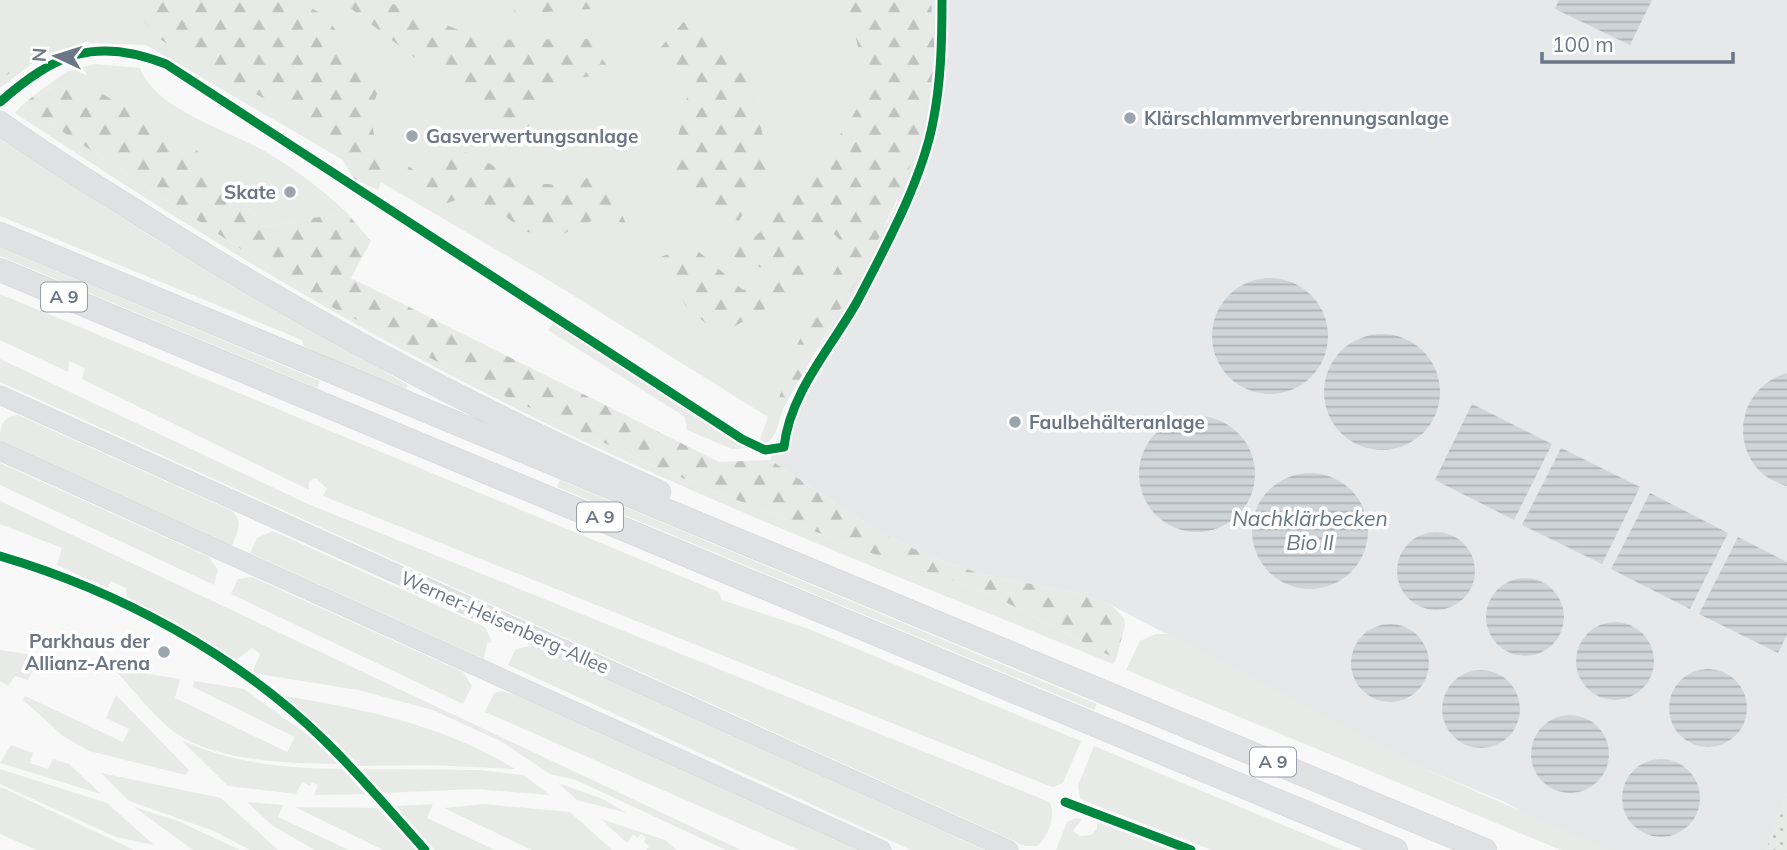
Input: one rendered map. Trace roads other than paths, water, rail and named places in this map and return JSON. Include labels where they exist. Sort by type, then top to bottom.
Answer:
[{"type":"highway","points":[[0,123],[197,251],[301,313],[595,463],[729,521],[754,548]]},
{"type":"highway","name":"A 9","points":[[0,234],[1485,850]]},
{"type":"highway","name":"A 9","points":[[0,270],[1396,850]]},
{"type":"street","name":"Werner-Heisenberg-Allee","points":[[0,395],[1009,850]]},
{"type":"street","points":[[0,451],[882,850]]},
{"type":"water","points":[[1559,0],[1652,0],[1630,45],[1555,9]]},
{"type":"water","points":[[1270,278],[1292,283],[1311,295],[1323,314],[1328,336],[1323,358],[1311,377],[1292,389],[1270,394],[1248,389],[1229,377],[1217,358],[1212,336],[1217,314],[1229,295],[1248,283]]},
{"type":"water","name":"Nachklärbecken Bio II","points":[[1382,334],[1404,339],[1423,351],[1435,370],[1440,392],[1435,414],[1423,433],[1404,445],[1382,450],[1360,445],[1341,433],[1329,414],[1324,392],[1329,370],[1341,351],[1360,339]]},
{"type":"water","points":[[1787,373],[1787,486],[1768,477],[1754,464],[1746,448],[1743,430],[1746,412],[1754,396],[1768,382]]},
{"type":"water","points":[[1472,404],[1552,444],[1514,520],[1435,480]]},
{"type":"water","name":"Nachklärbecken Bio II","points":[[1197,416],[1219,421],[1238,433],[1250,452],[1255,474],[1250,496],[1238,515],[1219,527],[1197,532],[1175,527],[1156,515],[1144,496],[1139,474],[1144,452],[1156,433],[1175,421]]},
{"type":"water","points":[[1561,448],[1640,487],[1602,564],[1522,525]]},
{"type":"water","name":"Nachklärbecken Bio II","points":[[1310,473],[1332,478],[1351,490],[1363,509],[1368,531],[1363,553],[1351,572],[1332,584],[1310,589],[1288,584],[1269,572],[1257,553],[1252,531],[1257,509],[1269,490],[1288,478]]},
{"type":"water","points":[[1650,493],[1728,533],[1690,609],[1611,569]]},
{"type":"water","name":"Nachklärbecken Bio II","points":[[1436,532],[1451,535],[1468,549],[1475,571],[1472,586],[1458,603],[1436,610],[1421,607],[1404,593],[1397,571],[1400,556],[1414,539]]},
{"type":"water","points":[[1738,537],[1787,562],[1787,635],[1778,653],[1699,614]]},
{"type":"water","points":[[1525,578],[1540,581],[1557,595],[1564,617],[1561,632],[1547,649],[1525,656],[1510,653],[1493,639],[1486,617],[1489,602],[1503,585]]},
{"type":"water","points":[[1615,622],[1630,625],[1647,639],[1654,661],[1651,676],[1637,693],[1615,700],[1600,697],[1583,683],[1576,661],[1579,646],[1593,629]]},
{"type":"water","points":[[1390,624],[1405,627],[1422,641],[1429,663],[1426,678],[1412,695],[1390,702],[1375,699],[1358,685],[1351,663],[1354,648],[1368,631]]},
{"type":"water","points":[[1708,669],[1723,672],[1740,686],[1747,708],[1744,723],[1730,740],[1708,747],[1693,744],[1676,730],[1669,708],[1672,693],[1686,676]]},
{"type":"water","points":[[1481,670],[1496,673],[1513,687],[1520,709],[1517,724],[1503,741],[1481,748],[1466,745],[1449,731],[1442,709],[1445,694],[1459,677]]},
{"type":"water","points":[[1570,715],[1585,718],[1602,732],[1609,754],[1606,769],[1592,786],[1570,793],[1555,790],[1538,776],[1531,754],[1534,739],[1548,722]]},
{"type":"water","points":[[1661,759],[1676,762],[1693,776],[1700,798],[1697,813],[1683,830],[1661,837],[1646,834],[1629,820],[1622,798],[1625,783],[1639,766]]},
{"type":"place","name":"Klärschlammverbrennungsanlage","points":[[1130,118]]},
{"type":"place","name":"Gasverwertungsanlage","points":[[412,136]]},
{"type":"place","name":"Skate","points":[[290,192]]},
{"type":"place","name":"Faulbehälteranlage","points":[[1015,422]]},
{"type":"place","name":"Parkhaus der Allianz-Arena","points":[[164,652]]}]
